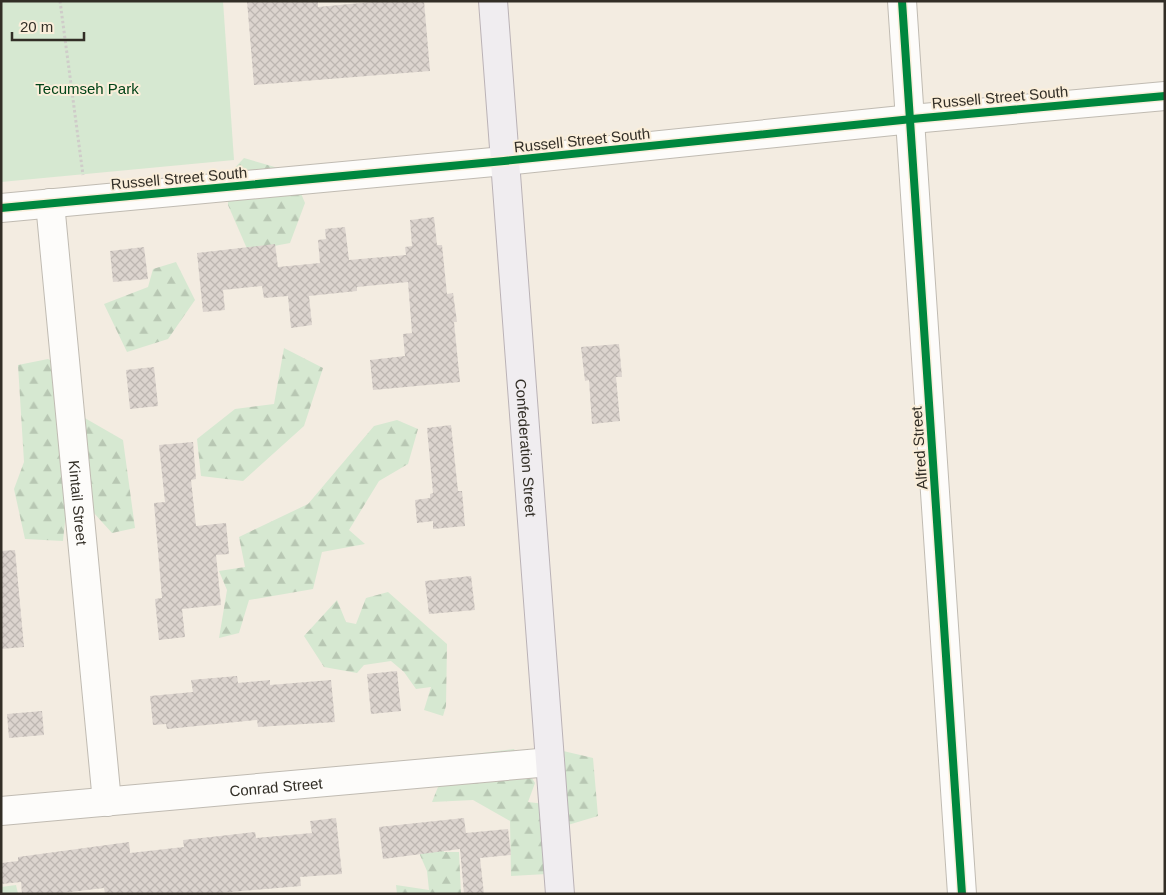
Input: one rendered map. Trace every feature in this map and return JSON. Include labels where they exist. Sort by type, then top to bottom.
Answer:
[{"type":"main road","name":"Confederation Street","points":[[492,1],[560,894]]},
{"type":"street","name":"Alfred Street","points":[[902,1],[912,119],[962,894]]},
{"type":"street","name":"Russell Street South","points":[[1,208],[504,162],[912,119],[1165,96]]},
{"type":"street","name":"Kintail Street","points":[[50,204],[107,802]]},
{"type":"street","name":"Conrad Street","points":[[1,811],[550,762]]},
{"type":"path","points":[[60,1],[86,200]]},
{"type":"green space","name":"Tecumseh Park","points":[[1,1],[223,1],[234,160],[1,182]]},
{"type":"green space","points":[[244,158],[292,172],[305,203],[290,243],[248,251],[228,205],[228,175]]},
{"type":"green space","points":[[176,262],[195,300],[168,339],[127,352],[104,304],[148,287],[153,269]]},
{"type":"green space","points":[[284,348],[323,368],[304,426],[243,481],[201,476],[197,439],[235,409],[274,404]]},
{"type":"green space","points":[[48,359],[73,372],[59,401],[57,428],[83,417],[123,440],[135,528],[112,533],[83,501],[67,503],[63,541],[25,539],[14,489],[24,462],[18,365]]},
{"type":"green space","points":[[397,420],[418,429],[408,464],[379,481],[349,530],[365,544],[322,552],[313,589],[249,600],[239,633],[219,638],[227,590],[219,571],[245,567],[239,537],[308,504],[374,426]]},
{"type":"green space","points":[[388,592],[447,644],[446,706],[443,716],[424,710],[431,687],[416,689],[404,672],[391,661],[364,665],[357,673],[324,667],[304,636],[337,600],[346,622],[356,624],[366,598]]},
{"type":"green space","points":[[514,749],[535,783],[528,802],[545,804],[559,750],[593,758],[598,816],[551,830],[547,874],[511,876],[510,821],[473,800],[432,802],[450,757]]},
{"type":"green space","points":[[441,829],[444,852],[459,852],[461,894],[397,894],[396,885],[429,890],[427,871],[420,855],[421,834]]},
{"type":"green space","points":[[16,885],[18,894],[1,894],[1,887]]},
{"type":"building","points":[[247,1],[318,1],[318,7],[382,1],[424,1],[430,71],[254,85]]},
{"type":"building","points":[[434,217],[437,245],[442,245],[447,294],[453,293],[457,322],[454,322],[460,382],[373,390],[370,360],[405,356],[403,334],[412,333],[408,282],[357,287],[357,291],[309,296],[312,325],[291,328],[288,296],[264,298],[262,286],[223,290],[225,310],[203,312],[197,253],[275,244],[278,267],[320,263],[318,240],[326,239],[325,229],[345,227],[349,260],[406,255],[405,247],[412,246],[410,220]]},
{"type":"building","points":[[144,247],[148,279],[113,282],[110,251]]},
{"type":"building","points":[[619,344],[622,377],[616,377],[620,421],[592,424],[589,380],[585,381],[581,347]]},
{"type":"building","points":[[154,367],[158,406],[130,409],[126,370]]},
{"type":"building","points":[[451,425],[458,491],[462,491],[465,526],[433,529],[433,521],[417,523],[415,500],[430,498],[430,494],[433,493],[427,428]]},
{"type":"building","points":[[193,442],[196,479],[191,480],[196,526],[226,523],[229,554],[216,555],[221,605],[182,609],[185,637],[159,640],[155,599],[162,598],[154,503],[165,502],[159,445]]},
{"type":"building","points":[[15,550],[24,647],[1,649],[1,551]]},
{"type":"building","points":[[471,576],[475,610],[429,614],[425,581]]},
{"type":"building","points":[[397,671],[401,711],[371,714],[367,674]]},
{"type":"building","points":[[237,676],[238,683],[270,680],[270,685],[331,680],[335,722],[258,727],[257,720],[167,729],[166,724],[153,725],[150,696],[193,692],[191,680]]},
{"type":"building","points":[[42,711],[44,735],[9,738],[7,714]]},
{"type":"building","points":[[336,818],[342,874],[300,877],[301,886],[208,894],[105,894],[104,888],[53,894],[22,894],[21,882],[1,884],[1,863],[18,861],[18,857],[129,842],[130,853],[184,847],[183,840],[255,832],[256,838],[312,833],[310,821]]},
{"type":"building","points":[[464,818],[466,833],[508,829],[511,855],[480,858],[484,894],[464,894],[460,849],[383,859],[379,827]]},
{"type":"cycle path","points":[[902,1],[962,894]]},
{"type":"cycle path","points":[[1,208],[1165,96]]}]
